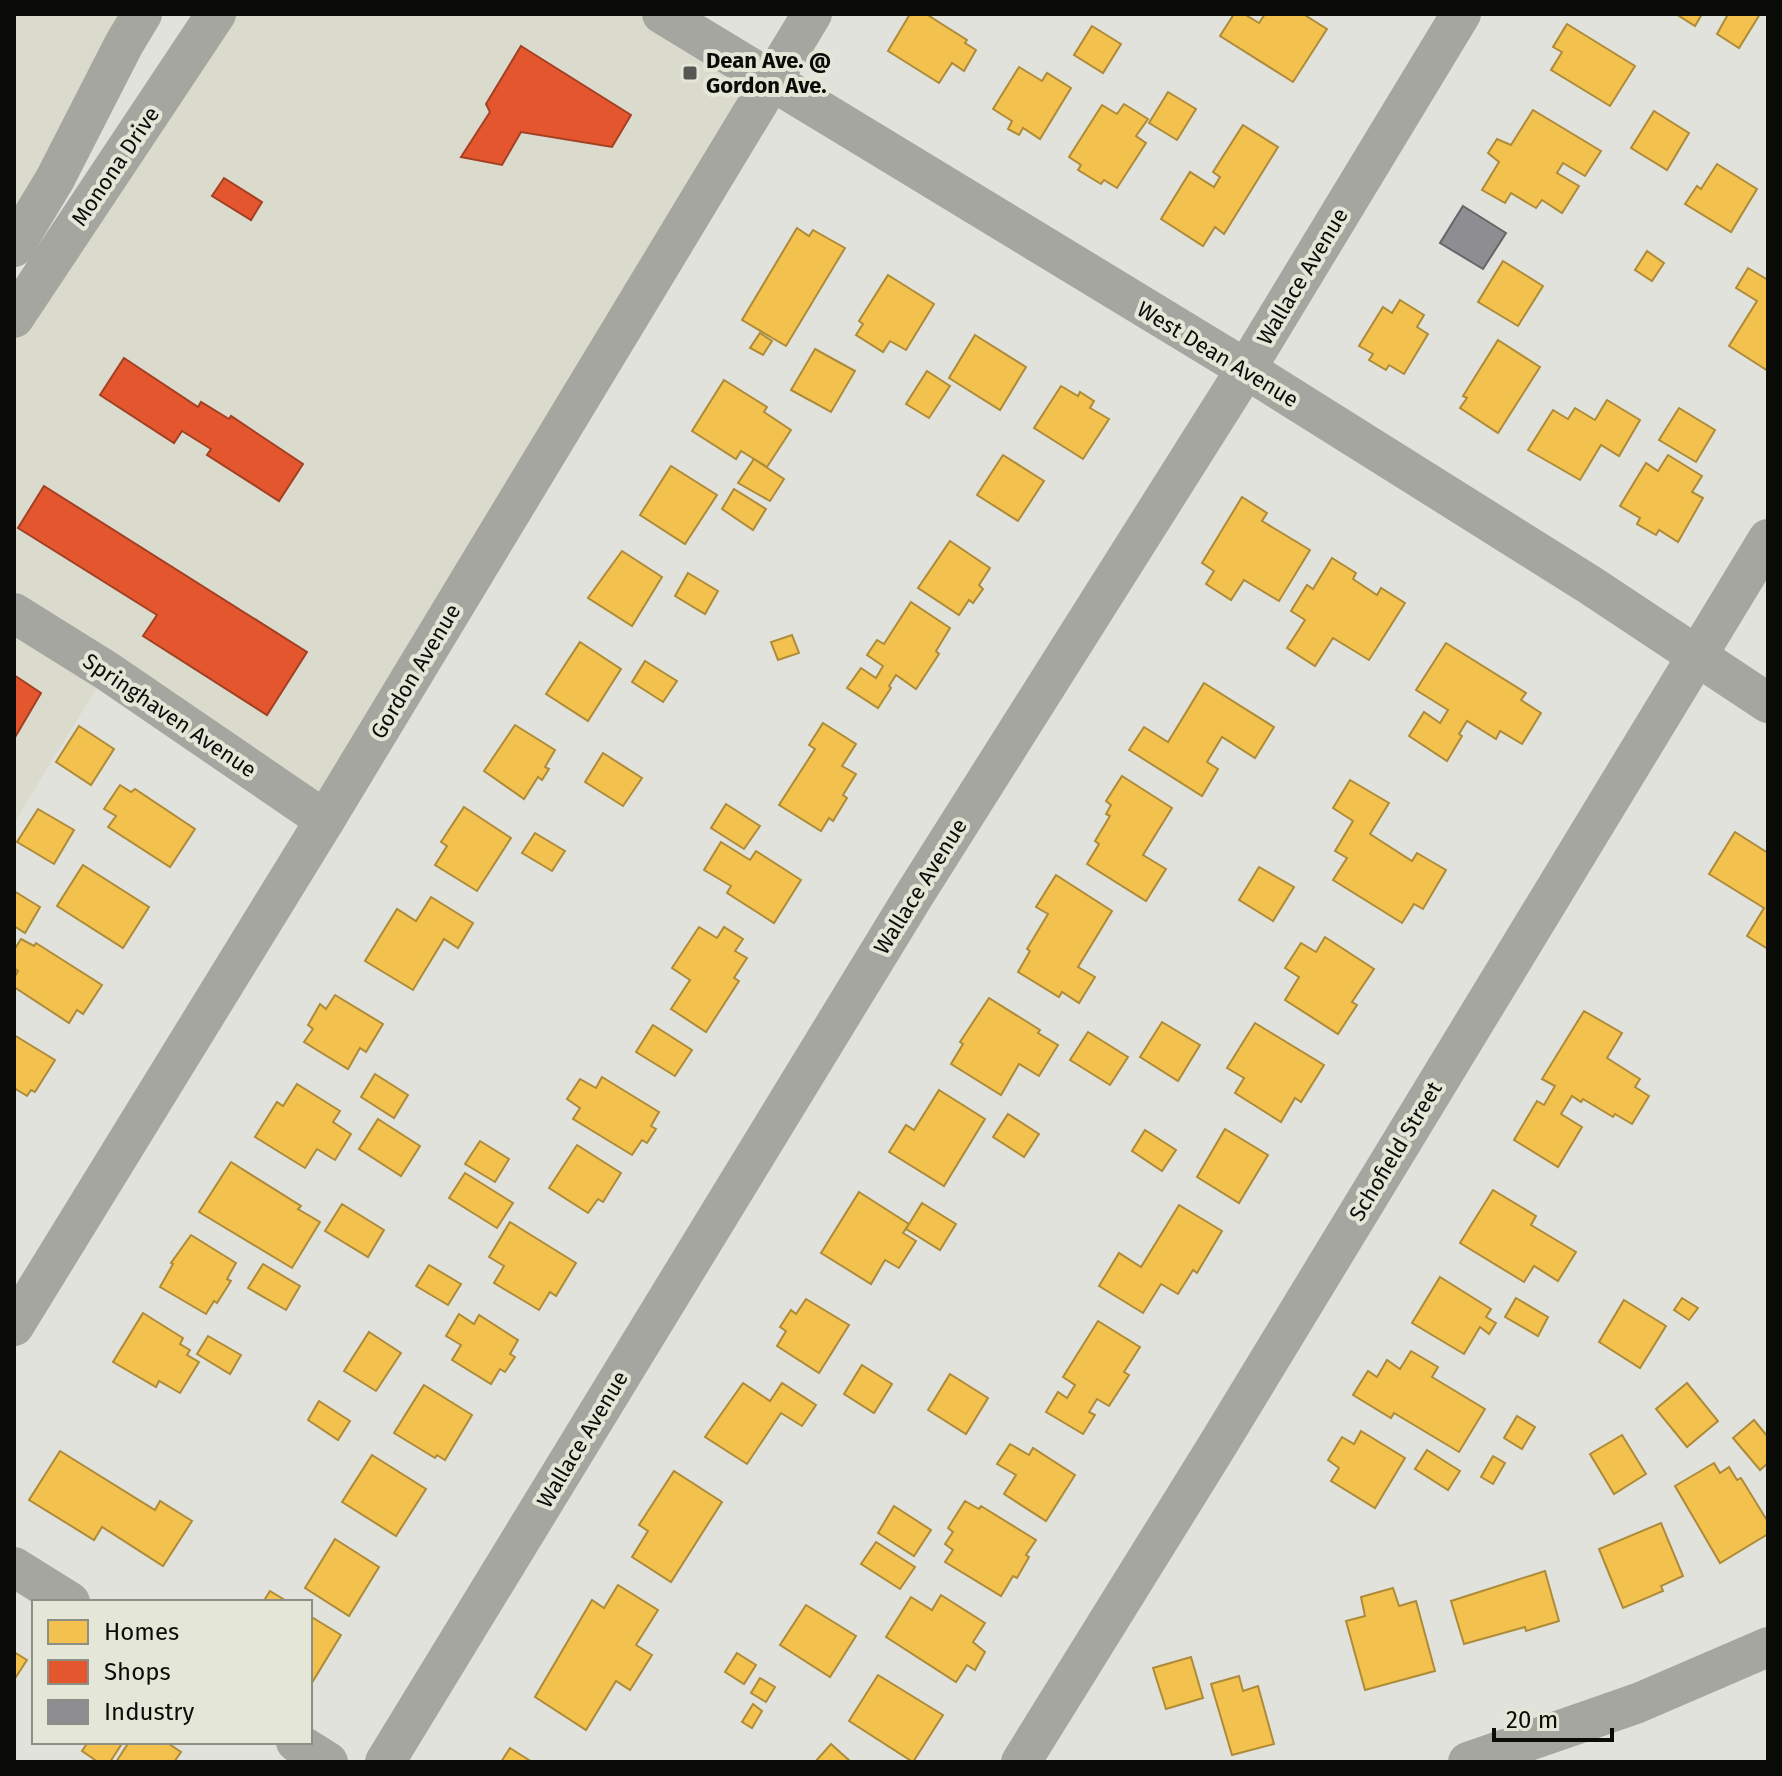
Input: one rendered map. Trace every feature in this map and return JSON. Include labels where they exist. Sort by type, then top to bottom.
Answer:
[{"type":"street","name":"Monona Drive","points":[[14,247],[55,179],[142,14]]},
{"type":"street","name":"Monona Drive","points":[[14,318],[216,14]]},
{"type":"street","name":"West Dean Avenue","points":[[662,14],[1246,369],[1590,585],[1768,703]]},
{"type":"street","name":"Gordon Avenue","points":[[14,1326],[325,820],[812,14]]},
{"type":"street","name":"Wallace Avenue","points":[[385,1762],[913,897],[1246,369],[1461,14]]},
{"type":"street","name":"Schofield Street","points":[[1021,1762],[1217,1446],[1768,539]]},
{"type":"street","name":"Springhaven Avenue","points":[[14,613],[107,671],[325,820]]},
{"type":"street","points":[[14,1567],[67,1600]]},
{"type":"street","points":[[1468,1762],[1638,1703],[1768,1647]]},
{"type":"street","points":[[299,1744],[328,1762]]},
{"type":"shaded area","points":[[14,14],[142,14],[14,247]]},
{"type":"shaded area","points":[[216,14],[662,14],[770,80],[325,820],[107,671],[14,823],[14,318]]},
{"type":"building: Homes","points":[[910,14],[926,14],[967,40],[965,43],[976,50],[964,71],[952,63],[939,83],[888,51]]},
{"type":"building: Homes","points":[[1234,14],[1244,14],[1259,23],[1265,14],[1303,14],[1327,29],[1293,82],[1220,36]]},
{"type":"building: Homes","points":[[1676,14],[1702,14],[1695,26]]},
{"type":"building: Homes","points":[[1724,14],[1760,14],[1739,48],[1717,34],[1727,16]]},
{"type":"building: Homes","points":[[1567,24],[1635,66],[1610,106],[1551,70],[1562,52],[1553,47]]},
{"type":"building: Homes","points":[[1092,26],[1121,44],[1103,73],[1074,55]]},
{"type":"building: Homes","points":[[1019,67],[1042,81],[1047,73],[1071,88],[1040,139],[1023,128],[1019,135],[1008,129],[1012,121],[993,109]]},
{"type":"building: Homes","points":[[1168,92],[1196,109],[1177,140],[1149,123]]},
{"type":"building: Homes","points":[[1124,104],[1148,119],[1136,136],[1146,143],[1117,188],[1104,180],[1101,184],[1078,170],[1081,165],[1069,157],[1102,105],[1117,114]]},
{"type":"building: Homes","points":[[1533,110],[1601,151],[1585,176],[1563,163],[1557,173],[1579,186],[1562,213],[1542,200],[1536,208],[1511,193],[1505,203],[1482,190],[1499,162],[1488,153],[1497,139],[1511,145]]},
{"type":"building: Homes","points":[[1654,111],[1689,133],[1667,170],[1631,148]]},
{"type":"building: Homes","points":[[1243,125],[1278,147],[1224,234],[1215,227],[1203,246],[1161,219],[1190,172],[1214,187],[1220,177],[1213,172]]},
{"type":"building: Homes","points":[[1717,164],[1757,189],[1731,232],[1685,204],[1697,186],[1701,189]]},
{"type":"building: Homes","points":[[797,228],[809,236],[813,230],[845,248],[786,346],[742,320]]},
{"type":"building: Homes","points":[[1647,251],[1664,263],[1652,281],[1635,270]]},
{"type":"building: Homes","points":[[1503,261],[1543,286],[1518,326],[1478,302]]},
{"type":"building: Homes","points":[[1748,268],[1768,280],[1768,371],[1729,346],[1757,301],[1736,288]]},
{"type":"building: Homes","points":[[888,275],[934,304],[906,350],[890,341],[883,352],[856,335],[863,324],[859,321]]},
{"type":"building: Homes","points":[[1400,300],[1424,315],[1417,327],[1428,334],[1404,374],[1389,365],[1386,370],[1369,360],[1373,354],[1359,346],[1383,307],[1392,313]]},
{"type":"building: Homes","points":[[760,333],[772,341],[763,355],[750,348]]},
{"type":"building: Homes","points":[[975,335],[1026,367],[1000,410],[949,378]]},
{"type":"building: Homes","points":[[1498,340],[1540,367],[1498,433],[1460,408],[1467,398],[1463,396]]},
{"type":"building: Homes","points":[[815,349],[855,371],[831,412],[791,390]]},
{"type":"building: Homes","points":[[927,371],[950,386],[929,418],[906,404]]},
{"type":"building: Homes","points":[[724,380],[767,407],[764,412],[791,430],[767,467],[741,451],[736,459],[692,431]]},
{"type":"building: Homes","points":[[1061,386],[1078,396],[1080,392],[1094,401],[1090,408],[1109,419],[1083,459],[1034,428]]},
{"type":"building: Homes","points":[[1607,400],[1640,420],[1619,456],[1601,445],[1580,480],[1528,450],[1553,410],[1568,419],[1575,408],[1595,420]]},
{"type":"building: Homes","points":[[1679,408],[1715,430],[1696,462],[1659,440]]},
{"type":"building: Homes","points":[[1003,455],[1044,481],[1018,521],[977,495]]},
{"type":"building: Homes","points":[[1668,455],[1702,476],[1692,492],[1703,498],[1678,542],[1659,530],[1656,535],[1637,524],[1640,518],[1620,506],[1646,463],[1658,471]]},
{"type":"building: Homes","points":[[754,459],[784,479],[770,501],[738,483]]},
{"type":"building: Homes","points":[[671,466],[717,495],[685,544],[640,515]]},
{"type":"building: Homes","points":[[734,489],[766,509],[753,530],[722,509]]},
{"type":"building: Homes","points":[[1242,497],[1267,513],[1262,521],[1310,550],[1279,601],[1244,580],[1231,600],[1206,584],[1214,571],[1202,563]]},
{"type":"building: Homes","points":[[950,541],[990,568],[979,585],[983,589],[973,603],[969,600],[959,615],[918,588]]},
{"type":"building: Homes","points":[[622,551],[662,577],[632,626],[588,598]]},
{"type":"building: Homes","points":[[1332,558],[1356,573],[1353,579],[1377,595],[1381,588],[1405,603],[1369,660],[1333,638],[1315,666],[1287,648],[1305,620],[1291,611],[1307,585],[1313,589]]},
{"type":"building: Homes","points":[[688,573],[718,591],[705,614],[675,596]]},
{"type":"building: Homes","points":[[911,602],[950,628],[936,651],[939,654],[916,689],[896,675],[878,708],[847,688],[861,668],[876,678],[883,666],[867,655],[877,640],[884,644]]},
{"type":"building: Homes","points":[[792,635],[799,653],[778,660],[771,642]]},
{"type":"building: Homes","points":[[580,642],[621,669],[588,721],[546,694]]},
{"type":"building: Homes","points":[[1446,643],[1526,693],[1521,700],[1541,713],[1522,744],[1500,731],[1496,739],[1467,721],[1447,761],[1409,736],[1424,712],[1440,723],[1448,710],[1416,690]]},
{"type":"building: Homes","points":[[645,661],[677,681],[663,702],[632,682]]},
{"type":"building: Homes","points":[[1204,683],[1274,727],[1255,758],[1222,737],[1207,762],[1218,769],[1202,796],[1129,750],[1144,727],[1168,742]]},
{"type":"building: Homes","points":[[823,723],[856,744],[842,766],[856,774],[843,795],[847,798],[833,821],[829,818],[821,831],[779,805],[815,749],[809,745]]},
{"type":"building: Homes","points":[[515,725],[555,750],[545,767],[549,769],[542,780],[538,777],[524,799],[484,771]]},
{"type":"building: Homes","points":[[79,726],[114,749],[91,785],[56,762]]},
{"type":"building: Homes","points":[[603,753],[642,778],[623,806],[585,782]]},
{"type":"building: Homes","points":[[1122,776],[1172,808],[1143,855],[1166,869],[1146,901],[1087,864],[1099,844],[1095,841],[1110,816],[1106,814],[1111,805],[1106,801]]},
{"type":"building: Homes","points":[[1350,780],[1389,803],[1370,834],[1412,861],[1417,853],[1446,870],[1423,909],[1414,904],[1402,923],[1333,880],[1347,858],[1335,851],[1353,821],[1333,808]]},
{"type":"building: Homes","points":[[120,785],[131,792],[135,789],[195,829],[170,867],[108,827],[116,816],[104,809]]},
{"type":"building: Homes","points":[[726,804],[760,826],[744,849],[711,828]]},
{"type":"building: Homes","points":[[464,807],[511,838],[477,891],[435,865],[447,846],[441,842]]},
{"type":"building: Homes","points":[[38,809],[74,830],[54,864],[17,842]]},
{"type":"building: Homes","points":[[1735,832],[1768,853],[1768,949],[1747,936],[1764,908],[1709,874]]},
{"type":"building: Homes","points":[[535,833],[565,851],[552,871],[522,853]]},
{"type":"building: Homes","points":[[721,842],[750,860],[756,851],[801,880],[774,923],[727,893],[731,886],[704,870]]},
{"type":"building: Homes","points":[[83,865],[149,907],[123,948],[57,906]]},
{"type":"building: Homes","points":[[1259,867],[1294,887],[1273,921],[1239,900]]},
{"type":"building: Homes","points":[[1056,875],[1112,911],[1078,967],[1095,977],[1079,1003],[1062,992],[1059,997],[1018,972],[1030,951],[1027,949],[1048,914],[1036,907]]},
{"type":"building: Homes","points":[[14,891],[40,907],[25,933],[14,926]]},
{"type":"building: Homes","points":[[431,897],[473,923],[458,948],[444,939],[413,990],[365,961],[397,909],[416,921]]},
{"type":"building: Homes","points":[[699,927],[717,938],[724,927],[743,939],[735,951],[747,958],[734,978],[739,981],[706,1032],[671,1009],[690,980],[672,968]]},
{"type":"building: Homes","points":[[1325,937],[1374,969],[1352,1002],[1357,1005],[1338,1034],[1285,1000],[1299,977],[1285,968],[1301,943],[1316,952]]},
{"type":"building: Homes","points":[[21,939],[34,946],[36,943],[102,985],[83,1014],[77,1010],[69,1023],[14,987],[18,971],[14,968],[14,950]]},
{"type":"building: Homes","points":[[335,995],[383,1024],[366,1052],[360,1048],[348,1069],[304,1042],[313,1029],[308,1025],[320,1004],[326,1009]]},
{"type":"building: Homes","points":[[989,998],[1058,1045],[1039,1076],[1019,1064],[1001,1095],[951,1064],[963,1044],[960,1042]]},
{"type":"building: Homes","points":[[1584,1011],[1622,1033],[1607,1058],[1640,1079],[1635,1087],[1649,1096],[1632,1124],[1572,1096],[1561,1114],[1582,1127],[1558,1167],[1514,1140],[1537,1101],[1544,1105],[1555,1086],[1542,1079]]},
{"type":"building: Homes","points":[[1162,1022],[1200,1045],[1178,1081],[1140,1057]]},
{"type":"building: Homes","points":[[1255,1023],[1324,1065],[1301,1102],[1295,1098],[1281,1122],[1235,1093],[1244,1078],[1227,1068]]},
{"type":"building: Homes","points":[[653,1025],[692,1050],[675,1076],[636,1052]]},
{"type":"building: Homes","points":[[1088,1032],[1128,1057],[1110,1085],[1070,1060]]},
{"type":"building: Homes","points":[[14,1035],[55,1060],[35,1092],[31,1090],[27,1096],[14,1088]]},
{"type":"building: Homes","points":[[375,1074],[408,1095],[394,1118],[361,1097]]},
{"type":"building: Homes","points":[[602,1077],[659,1112],[651,1126],[656,1129],[647,1143],[642,1140],[632,1155],[573,1119],[580,1108],[567,1099],[580,1079],[596,1088]]},
{"type":"building: Homes","points":[[297,1084],[340,1111],[333,1122],[351,1134],[335,1160],[317,1149],[305,1168],[255,1137],[277,1102],[283,1106]]},
{"type":"building: Homes","points":[[939,1090],[985,1119],[944,1186],[889,1152],[906,1125],[914,1130]]},
{"type":"building: Homes","points":[[1008,1114],[1039,1134],[1024,1157],[993,1137]]},
{"type":"building: Homes","points":[[378,1119],[420,1146],[401,1176],[359,1149]]},
{"type":"building: Homes","points":[[1225,1129],[1268,1155],[1239,1203],[1197,1177]]},
{"type":"building: Homes","points":[[1145,1130],[1176,1150],[1162,1171],[1132,1151]]},
{"type":"building: Homes","points":[[480,1141],[509,1159],[495,1182],[465,1164]]},
{"type":"building: Homes","points":[[577,1145],[621,1173],[603,1202],[598,1199],[588,1213],[549,1188]]},
{"type":"building: Homes","points":[[231,1162],[301,1206],[298,1209],[320,1222],[292,1268],[199,1212]]},
{"type":"building: Homes","points":[[465,1173],[513,1203],[497,1228],[449,1198]]},
{"type":"building: Homes","points":[[1493,1190],[1536,1216],[1531,1225],[1576,1252],[1558,1281],[1534,1266],[1524,1282],[1460,1243]]},
{"type":"building: Homes","points":[[859,1192],[909,1224],[903,1233],[916,1241],[899,1268],[885,1260],[871,1284],[821,1253]]},
{"type":"building: Homes","points":[[922,1203],[956,1224],[940,1250],[906,1229]]},
{"type":"building: Homes","points":[[342,1204],[384,1230],[368,1257],[325,1231]]},
{"type":"building: Homes","points":[[1179,1205],[1222,1231],[1197,1273],[1193,1270],[1178,1294],[1161,1284],[1143,1313],[1099,1286],[1119,1253],[1141,1267]]},
{"type":"building: Homes","points":[[510,1222],[576,1263],[556,1296],[550,1292],[539,1310],[494,1283],[504,1266],[489,1257]]},
{"type":"building: Homes","points":[[191,1235],[236,1263],[227,1279],[231,1281],[206,1314],[160,1287],[171,1263]]},
{"type":"building: Homes","points":[[263,1264],[300,1286],[286,1310],[248,1288]]},
{"type":"building: Homes","points":[[429,1265],[461,1284],[448,1305],[416,1286]]},
{"type":"building: Homes","points":[[1440,1277],[1491,1309],[1486,1317],[1496,1323],[1489,1334],[1480,1327],[1464,1354],[1412,1323]]},
{"type":"building: Homes","points":[[1516,1298],[1548,1317],[1538,1336],[1505,1317]]},
{"type":"building: Homes","points":[[1682,1298],[1698,1308],[1689,1320],[1674,1310]]},
{"type":"building: Homes","points":[[806,1299],[849,1325],[819,1373],[777,1346],[786,1331],[780,1327],[791,1310],[796,1314]]},
{"type":"building: Homes","points":[[1624,1300],[1666,1326],[1640,1368],[1599,1342]]},
{"type":"building: Homes","points":[[143,1313],[183,1338],[180,1344],[190,1350],[187,1355],[199,1362],[180,1393],[159,1381],[156,1387],[113,1362]]},
{"type":"building: Homes","points":[[459,1314],[474,1324],[479,1315],[518,1340],[510,1354],[515,1357],[505,1372],[500,1369],[491,1384],[452,1360],[461,1345],[446,1336]]},
{"type":"building: Homes","points":[[1098,1321],[1140,1347],[1124,1372],[1129,1375],[1109,1406],[1097,1399],[1089,1412],[1095,1415],[1083,1434],[1046,1412],[1058,1392],[1067,1398],[1075,1385],[1063,1377]]},
{"type":"building: Homes","points":[[369,1332],[401,1353],[376,1391],[344,1371]]},
{"type":"building: Homes","points":[[208,1336],[241,1355],[230,1374],[197,1354]]},
{"type":"building: Homes","points":[[1411,1351],[1438,1367],[1432,1377],[1485,1409],[1459,1452],[1394,1413],[1391,1418],[1353,1395],[1368,1371],[1377,1377],[1387,1360],[1400,1369]]},
{"type":"building: Homes","points":[[862,1365],[892,1384],[874,1413],[844,1394]]},
{"type":"building: Homes","points":[[950,1374],[988,1398],[966,1434],[928,1410]]},
{"type":"building: Homes","points":[[743,1383],[770,1401],[782,1383],[816,1405],[802,1426],[781,1413],[747,1464],[705,1437]]},
{"type":"building: Homes","points":[[1687,1383],[1718,1421],[1687,1447],[1656,1409]]},
{"type":"building: Homes","points":[[424,1385],[472,1415],[445,1460],[437,1455],[435,1458],[394,1433]]},
{"type":"building: Homes","points":[[319,1401],[350,1421],[338,1440],[308,1420]]},
{"type":"building: Homes","points":[[1517,1416],[1535,1427],[1522,1449],[1504,1438]]},
{"type":"building: Homes","points":[[1754,1420],[1768,1437],[1768,1463],[1760,1470],[1733,1438]]},
{"type":"building: Homes","points":[[1361,1431],[1405,1458],[1375,1508],[1331,1481],[1339,1468],[1328,1460],[1342,1437],[1354,1444]]},
{"type":"building: Homes","points":[[1622,1435],[1646,1474],[1614,1494],[1590,1454]]},
{"type":"building: Homes","points":[[1010,1444],[1029,1455],[1033,1448],[1075,1475],[1046,1521],[1004,1494],[1016,1475],[997,1464]]},
{"type":"building: Homes","points":[[1427,1450],[1460,1471],[1448,1490],[1415,1469]]},
{"type":"building: Homes","points":[[60,1451],[155,1510],[160,1501],[192,1521],[163,1566],[102,1527],[94,1540],[29,1500]]},
{"type":"building: Homes","points":[[372,1455],[426,1489],[396,1536],[342,1502]]},
{"type":"building: Homes","points":[[1493,1456],[1505,1463],[1493,1484],[1481,1477]]},
{"type":"building: Homes","points":[[1714,1463],[1720,1473],[1729,1467],[1737,1480],[1741,1478],[1768,1522],[1768,1534],[1720,1563],[1675,1486]]},
{"type":"building: Homes","points":[[674,1471],[722,1502],[671,1582],[632,1557],[648,1531],[639,1525]]},
{"type":"building: Homes","points":[[965,1501],[979,1509],[981,1506],[1036,1540],[1017,1578],[1013,1576],[1001,1596],[945,1562],[953,1550],[945,1544],[953,1532],[948,1528]]},
{"type":"building: Homes","points":[[894,1506],[931,1530],[914,1556],[878,1533]]},
{"type":"building: Homes","points":[[1661,1523],[1683,1576],[1661,1586],[1663,1591],[1623,1608],[1599,1549]]},
{"type":"building: Homes","points":[[335,1539],[379,1567],[349,1616],[305,1588]]},
{"type":"building: Homes","points":[[876,1542],[915,1567],[900,1589],[861,1564]]},
{"type":"building: Homes","points":[[1545,1571],[1559,1621],[1464,1644],[1451,1601]]},
{"type":"building: Homes","points":[[618,1585],[658,1610],[636,1645],[652,1655],[630,1690],[616,1681],[586,1730],[535,1697],[592,1600],[604,1608]]},
{"type":"building: Homes","points":[[1393,1588],[1399,1606],[1416,1601],[1435,1671],[1365,1690],[1346,1621],[1365,1616],[1361,1597]]},
{"type":"building: Homes","points":[[270,1591],[285,1600],[264,1600]]},
{"type":"building: Homes","points":[[941,1595],[985,1623],[973,1642],[985,1652],[975,1670],[967,1665],[956,1682],[886,1637],[911,1597],[932,1610]]},
{"type":"building: Homes","points":[[806,1605],[856,1636],[830,1677],[780,1645]]},
{"type":"building: Homes","points":[[312,1617],[341,1635],[312,1680]]},
{"type":"building: Homes","points":[[14,1652],[27,1660],[14,1680]]},
{"type":"building: Homes","points":[[737,1653],[756,1665],[744,1684],[725,1672]]},
{"type":"building: Homes","points":[[1191,1657],[1203,1698],[1166,1709],[1153,1668]]},
{"type":"building: Homes","points":[[878,1675],[943,1715],[913,1762],[849,1721]]},
{"type":"building: Homes","points":[[1239,1676],[1243,1691],[1258,1686],[1274,1744],[1232,1755],[1211,1684]]},
{"type":"building: Homes","points":[[760,1678],[775,1687],[766,1702],[751,1693]]},
{"type":"building: Homes","points":[[753,1704],[762,1711],[752,1728],[742,1722]]},
{"type":"building: Homes","points":[[87,1744],[122,1744],[110,1762],[98,1762],[82,1751]]},
{"type":"building: Homes","points":[[128,1744],[169,1744],[181,1752],[174,1762],[116,1762]]},
{"type":"building: Homes","points":[[831,1744],[851,1762],[815,1762]]},
{"type":"building: Homes","points":[[510,1748],[532,1762],[501,1762]]},
{"type":"building: Shops","points":[[521,46],[631,115],[612,147],[521,132],[502,165],[461,157],[490,112],[486,104]]},
{"type":"building: Shops","points":[[224,178],[262,202],[251,220],[212,196]]},
{"type":"building: Shops","points":[[124,358],[198,407],[201,402],[229,419],[231,416],[303,464],[279,501],[207,455],[211,449],[182,431],[174,443],[100,395]]},
{"type":"building: Shops","points":[[44,486],[307,652],[267,715],[143,636],[157,615],[18,528]]},
{"type":"building: Shops","points":[[14,675],[41,693],[14,739]]},
{"type":"building: Industry","points":[[1463,206],[1506,233],[1483,269],[1440,243]]},
{"type":"place","name":"Dean Ave. @ Gordon Ave.","points":[[690,73]]}]
